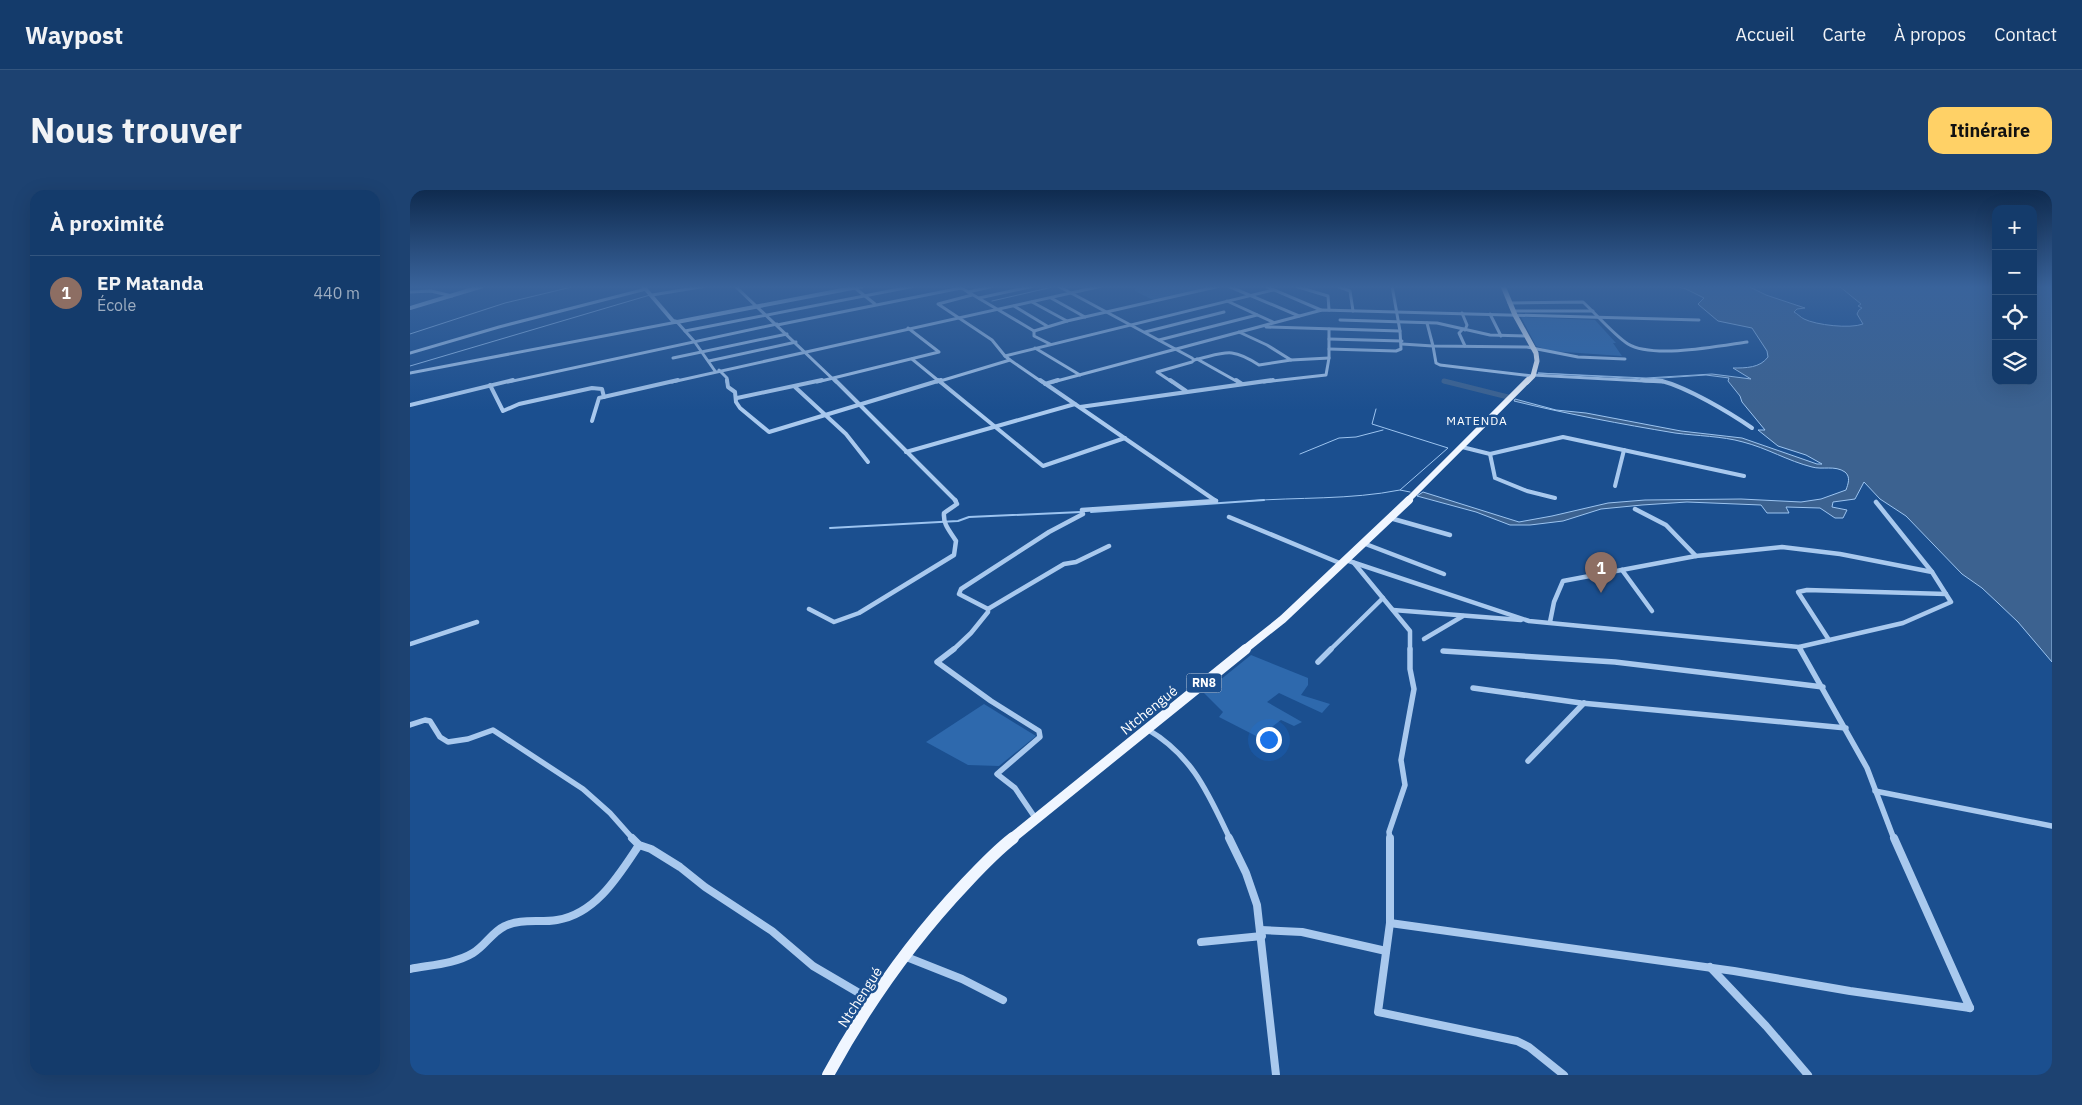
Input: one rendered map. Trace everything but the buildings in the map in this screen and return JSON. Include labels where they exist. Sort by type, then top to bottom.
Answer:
[{"type":"main road","points":[[1521,327],[1534,348],[1537,358],[1533,375]]},
{"type":"main road","name":"Ntchengué","points":[[828,1075],[872,1001],[904,956],[946,903],[975,873],[1006,843],[1283,619],[1347,562],[1363,543],[1533,375]]},
{"type":"street","points":[[410,353],[497,327]]},
{"type":"street","points":[[410,374],[651,327]]},
{"type":"street","points":[[682,327],[709,361],[727,378],[728,387],[735,392],[738,405],[753,420],[763,424],[769,432],[1010,360]]},
{"type":"street","points":[[685,331],[705,327]]},
{"type":"street","points":[[410,405],[761,327]]},
{"type":"street","points":[[780,327],[956,500],[957,504],[944,513],[944,522],[948,532],[956,541],[954,555],[859,612],[834,622],[809,609]]},
{"type":"street","points":[[592,421],[599,398],[912,327]]},
{"type":"street","points":[[973,327],[992,340],[1010,360],[1216,501],[1083,512],[973,582],[963,586],[959,594],[988,610]]},
{"type":"street","points":[[1028,327],[1034,331],[1034,336],[1050,344]]},
{"type":"street","points":[[1034,331],[1044,327]]},
{"type":"street","points":[[1005,356],[1120,327]]},
{"type":"street","points":[[1135,327],[1242,384]]},
{"type":"street","points":[[1144,332],[1163,327]]},
{"type":"street","points":[[1158,340],[1208,327]]},
{"type":"street","points":[[1045,384],[1177,350],[1255,327]]},
{"type":"street","points":[[1289,327],[1400,331]]},
{"type":"street","points":[[1329,349],[1396,351],[1402,349],[1399,327]]},
{"type":"street","points":[[1428,327],[1432,354],[1438,364],[1588,380],[1661,381],[1735,416],[1752,428]]},
{"type":"street","points":[[1454,327],[1490,336],[1526,336]]},
{"type":"street","points":[[1465,346],[1459,333],[1466,327]]},
{"type":"street","points":[[1497,327],[1501,336]]},
{"type":"street","points":[[1610,327],[1628,344],[1637,348],[1690,350],[1748,342]]},
{"type":"street","points":[[737,398],[795,387],[939,352],[908,328]]},
{"type":"street","points":[[1080,407],[1186,391],[1306,376],[1324,376],[1329,358],[1329,329]]},
{"type":"street","points":[[1239,332],[1267,345],[1291,360]]},
{"type":"street","points":[[673,358],[787,334]]},
{"type":"street","points":[[1490,336],[1494,346]]},
{"type":"street","points":[[1329,339],[1432,346],[1534,348],[1578,357],[1625,359]]},
{"type":"street","points":[[709,361],[796,342]]},
{"type":"street","points":[[1035,348],[1080,375]]},
{"type":"street","points":[[1186,391],[1156,372],[1229,351],[1241,354],[1259,365],[1291,360],[1329,358]]},
{"type":"street","points":[[912,359],[1043,466],[1125,438]]},
{"type":"street","points":[[490,386],[503,411],[519,404],[592,388],[602,389],[604,397]]},
{"type":"street","points":[[795,387],[813,401],[850,439],[868,462]]},
{"type":"street","points":[[906,452],[1075,404]]},
{"type":"street","points":[[1462,447],[1490,454],[1558,437],[1744,476]]},
{"type":"street","points":[[1615,486],[1624,450]]},
{"type":"street","points":[[1490,454],[1494,478],[1527,491],[1555,498]]},
{"type":"street","points":[[1393,610],[1550,622],[1799,647],[1903,624],[1952,602],[1932,572],[1876,502]]},
{"type":"street","points":[[1635,509],[1666,525],[1696,556]]},
{"type":"street","points":[[1230,517],[1347,562],[1529,621]]},
{"type":"street","points":[[1390,518],[1450,535]]},
{"type":"street","points":[[1363,543],[1444,574]]},
{"type":"street","points":[[1036,819],[1025,800],[1007,780],[997,774],[1040,737],[1039,731],[991,701],[937,662],[948,656],[972,632],[988,610],[1064,564],[1076,562],[1109,546]]},
{"type":"street","points":[[1550,622],[1554,602],[1562,581],[1696,556],[1794,548],[1840,554],[1932,572]]},
{"type":"street","points":[[1347,562],[1383,598],[1410,631],[1410,669],[1414,689],[1401,760],[1405,785],[1389,832],[1391,847],[1389,864],[1390,923],[1378,1012],[1517,1041],[1529,1047],[1564,1075]]},
{"type":"street","points":[[1622,570],[1652,611]]},
{"type":"street","points":[[1829,640],[1798,592],[1807,590],[1946,594]]},
{"type":"street","points":[[1318,662],[1383,598]]},
{"type":"street","points":[[1424,639],[1463,616]]},
{"type":"street","points":[[410,644],[478,622]]},
{"type":"street","points":[[1390,923],[1710,967],[1850,991],[1970,1008],[1875,791],[1868,768],[1799,647]]},
{"type":"street","points":[[1443,651],[1615,662],[1764,678],[1823,687]]},
{"type":"street","points":[[1473,688],[1584,703],[1846,728]]},
{"type":"street","points":[[1528,761],[1584,703]]},
{"type":"street","points":[[410,726],[425,720],[430,721],[443,740],[447,742],[456,742],[493,730],[583,789],[610,813],[633,840],[680,867],[705,887],[772,930],[813,966],[872,1001]]},
{"type":"street","points":[[1147,729],[1166,740],[1181,755],[1203,783],[1246,873],[1257,906],[1276,1075]]},
{"type":"street","points":[[1875,791],[2052,826]]},
{"type":"street","points":[[410,968],[472,954],[484,941],[505,926],[536,921],[559,920],[571,916],[588,906],[614,882],[640,845]]},
{"type":"street","points":[[1201,942],[1261,933],[1302,932],[1386,951]]},
{"type":"street","points":[[904,956],[962,979],[1003,1000]]},
{"type":"street","points":[[1710,967],[1766,1026],[1808,1075]]},
{"type":"shaded area","points":[[1526,327],[1602,327],[1616,343],[1613,343],[1622,356],[1550,351],[1536,346]]},
{"type":"shaded area","points":[[1749,327],[1992,327],[1992,385],[2037,385],[2037,327],[2052,327],[2052,662],[2018,622],[1982,588],[1962,574],[1906,516],[1880,499],[1864,482],[1855,499],[1833,502],[1832,507],[1847,510],[1843,518],[1835,518],[1820,508],[1786,507],[1789,513],[1767,513],[1761,505],[1687,502],[1601,509],[1563,521],[1530,525],[1510,525],[1476,512],[1417,496],[1423,492],[1519,522],[1608,503],[1645,500],[1741,499],[1801,502],[1821,499],[1846,490],[1848,476],[1841,470],[1812,467],[1743,442],[1727,438],[1675,433],[1635,426],[1574,414],[1514,401],[1515,399],[1556,410],[1586,413],[1681,431],[1742,438],[1817,464],[1822,464],[1806,455],[1778,446],[1758,430],[1765,430],[1742,402],[1740,396],[1728,381],[1729,378],[1706,375],[1646,379],[1538,373],[1646,378],[1712,374],[1751,379],[1733,368],[1748,367],[1765,361],[1768,357],[1767,351],[1752,328]]},
{"type":"shaded area","points":[[1251,655],[1308,678],[1308,685],[1301,695],[1330,704],[1322,713],[1279,693],[1267,702],[1302,722],[1294,726],[1281,720],[1258,737],[1219,717],[1223,712],[1204,693]]},
{"type":"shaded area","points":[[984,704],[1036,736],[999,766],[968,765],[926,742]]},
{"type":"waterway","points":[[410,334],[431,327]]},
{"type":"waterway","points":[[410,366],[541,327]]},
{"type":"waterway","points":[[1447,382],[1444,381],[1508,397]]},
{"type":"waterway","points":[[1376,409],[1372,424],[1448,448],[1400,490]]},
{"type":"waterway","points":[[1300,454],[1339,438],[1356,437],[1383,430]]},
{"type":"waterway","points":[[1258,500],[1343,497],[1400,490]]},
{"type":"waterway","points":[[1400,490],[1410,492]]},
{"type":"waterway","points":[[1091,512],[1258,500]]},
{"type":"waterway","points":[[1247,501],[1258,500]]},
{"type":"waterway","points":[[1258,500],[1264,500]]},
{"type":"waterway","points":[[830,528],[958,521],[969,517],[1081,512]]},
{"type":"place","name":"EP Matanda","points":[[1601,593]]},
{"type":"district","name":"MATENDA","points":[[1477,421]]}]
